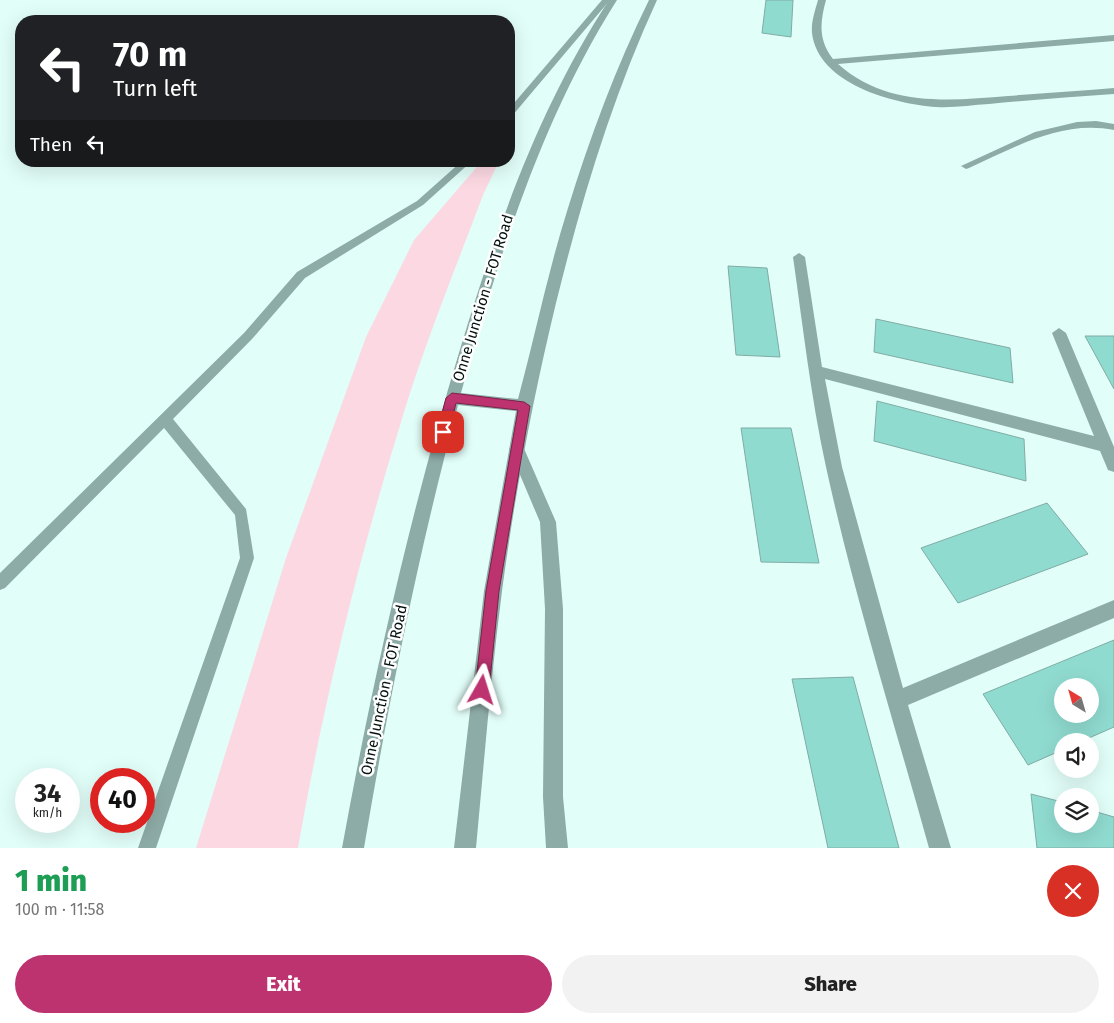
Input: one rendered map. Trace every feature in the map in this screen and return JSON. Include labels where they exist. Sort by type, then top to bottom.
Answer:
[{"type":"street","name":"Onne Junction - FOT Road","points":[[354,848],[368,764],[419,526],[452,398],[515,197],[550,110],[589,35],[612,0]]},
{"type":"street","points":[[465,848],[493,591],[524,406],[576,201],[602,120],[634,40],[653,0]]},
{"type":"street","points":[[822,0],[817,18],[816,37],[830,62],[840,73],[896,98],[940,104],[1114,91]]},
{"type":"street","points":[[830,62],[1114,38]]},
{"type":"street","points":[[799,257],[816,370],[834,467],[897,700],[940,848]]},
{"type":"street","points":[[1059,333],[1104,445],[1114,465]]},
{"type":"street","points":[[816,370],[1104,445]]},
{"type":"street","points":[[452,398],[524,406]]},
{"type":"street","points":[[517,449],[548,522],[554,609],[553,797],[556,848]]},
{"type":"street","points":[[897,700],[1114,609]]},
{"type":"lane","points":[[515,107],[606,0]]},
{"type":"lane","points":[[966,166],[1046,131],[1084,124],[1114,127]]},
{"type":"lane","points":[[0,584],[248,336],[301,275],[420,202],[461,167]]},
{"type":"lane","points":[[147,848],[247,558],[241,513],[164,418]]},
{"type":"shaded area","points":[[477,167],[496,167],[483,195],[430,336],[385,474],[356,580],[330,687],[298,848],[196,848],[286,558],[366,337],[414,240]]},
{"type":"building","points":[[766,0],[793,0],[791,37],[762,33]]},
{"type":"building","points":[[728,266],[767,268],[780,357],[736,355]]},
{"type":"building","points":[[876,319],[1010,348],[1013,383],[874,352]]},
{"type":"building","points":[[1085,336],[1114,336],[1114,389]]},
{"type":"building","points":[[877,401],[1024,439],[1026,481],[874,441]]},
{"type":"building","points":[[741,428],[791,428],[819,563],[761,562]]},
{"type":"building","points":[[1047,503],[1088,554],[958,603],[921,548]]},
{"type":"building","points":[[1114,640],[1114,727],[1099,734],[1054,733],[1054,754],[1028,765],[983,694]]},
{"type":"building","points":[[853,677],[899,848],[828,848],[792,679]]},
{"type":"building","points":[[1031,794],[1054,800],[1054,833],[1099,833],[1099,813],[1114,817],[1114,848],[1037,848]]},
{"type":"route","points":[[443,432],[452,398],[524,406],[493,591],[482,690]]}]
